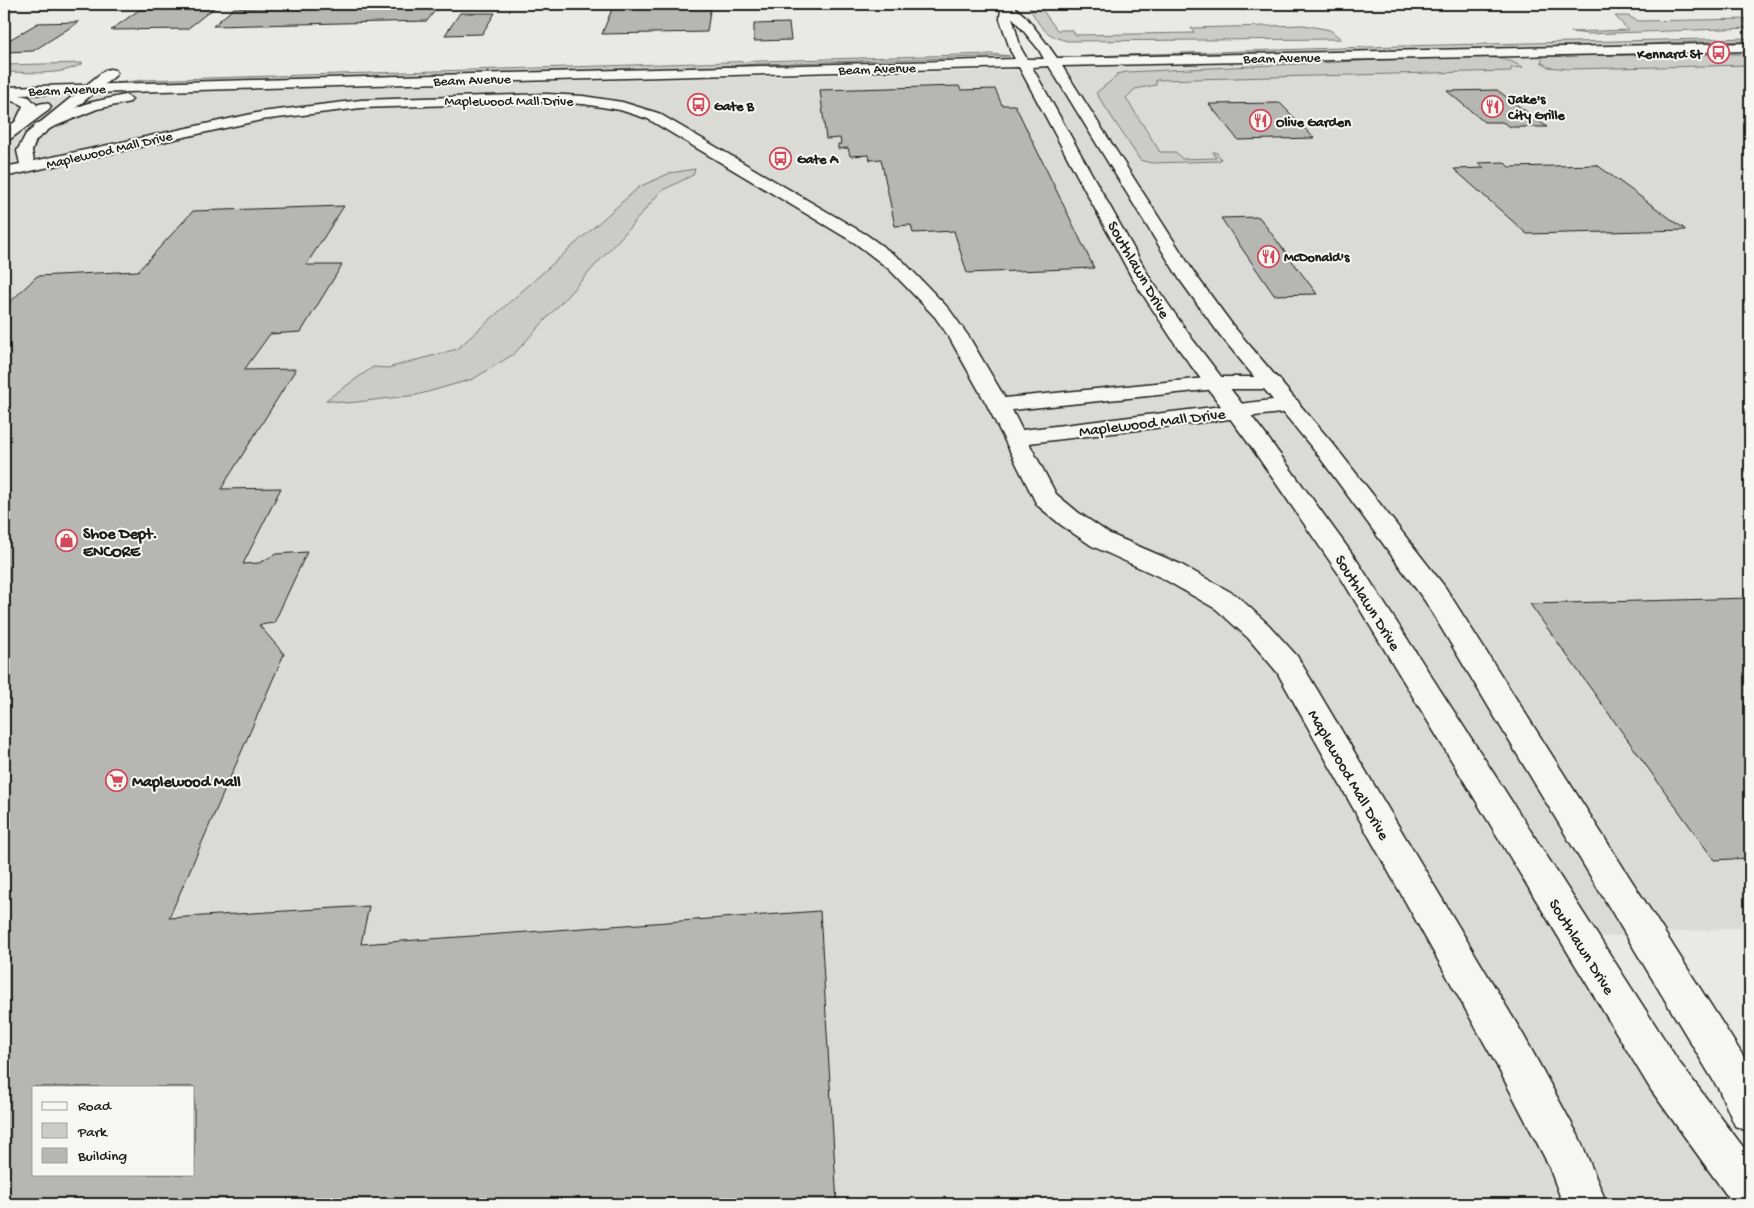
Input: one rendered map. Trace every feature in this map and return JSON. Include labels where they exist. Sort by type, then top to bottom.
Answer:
[{"type":"street","name":"Southlawn Drive","points":[[1006,5],[1022,20],[1044,48],[1187,276],[1227,331],[1326,450],[1435,594],[1728,1068],[1750,1111]]},
{"type":"street","name":"Southlawn Drive","points":[[1006,5],[1006,19],[1015,49],[1106,211],[1141,278],[1185,344],[1216,383],[1347,566],[1665,1076],[1750,1191]]},
{"type":"street","name":"Beam Avenue","points":[[4,91],[1052,62],[1750,47]]},
{"type":"street","points":[[999,49],[1062,48]]},
{"type":"street","points":[[1099,74],[1115,70],[1312,57]]},
{"type":"street","points":[[928,66],[999,74],[1040,93]]},
{"type":"street","name":"Maplewood Mall Drive","points":[[29,166],[24,157],[24,148],[41,127],[110,72]]},
{"type":"street","name":"Beam Avenue","points":[[69,89],[89,73],[124,72]]},
{"type":"street","points":[[41,127],[93,106],[136,96],[224,86]]},
{"type":"street","points":[[4,138],[69,89]]},
{"type":"street","points":[[1084,89],[1093,111],[1097,134]]},
{"type":"street","points":[[4,95],[24,100],[30,105],[22,123]]},
{"type":"street","name":"Maplewood Mall Drive","points":[[4,172],[261,116],[362,104],[547,98],[583,100],[622,106],[653,116],[778,188],[882,254],[922,290],[942,313],[1016,438],[1046,499],[1101,540],[1171,571],[1226,602],[1258,631],[1287,664],[1510,1050],[1564,1152],[1585,1204]]},
{"type":"street","name":"Maplewood Mall Drive","points":[[998,406],[1216,383],[1280,394]]},
{"type":"street","name":"Maplewood Mall Drive","points":[[1016,438],[1235,410],[1280,394]]},
{"type":"shaded area","points":[[1750,47],[1750,927],[1570,939],[1732,1204],[4,1204],[4,97],[1027,70],[1031,72],[1049,63]]},
{"type":"green space","points":[[1027,4],[1038,4],[1057,30],[1072,30],[1076,35],[1194,33],[1191,28],[1304,25],[1330,30],[1341,39],[1067,41],[1046,32]]},
{"type":"green space","points":[[1615,16],[1628,16],[1638,21],[1750,19],[1750,28],[1588,34],[1571,32],[1628,30]]},
{"type":"green space","points":[[1750,38],[1750,41],[1683,42],[1569,49],[1060,57],[1400,46]]},
{"type":"green space","points":[[991,54],[1010,56],[758,64],[637,71],[114,83],[144,80]]},
{"type":"green space","points":[[1738,54],[1750,56],[1750,65],[1569,69],[1548,67],[1541,62],[1543,57],[1550,56]]},
{"type":"green space","points":[[1491,57],[1510,61],[1523,67],[1511,68],[1511,71],[1156,80],[1156,85],[1135,89],[1126,98],[1160,152],[1176,152],[1182,159],[1216,158],[1213,152],[1216,152],[1221,159],[1219,161],[1151,163],[1140,160],[1096,93],[1117,76],[1116,74],[1127,72],[1379,60]]},
{"type":"green space","points":[[83,63],[55,72],[4,72],[4,65]]},
{"type":"green space","points":[[695,169],[693,175],[661,191],[514,354],[473,379],[417,395],[348,403],[326,400],[373,367],[388,368],[457,349],[639,187],[670,173]]},
{"type":"building","points":[[440,4],[427,21],[213,26],[234,8]]},
{"type":"building","points":[[646,4],[711,4],[707,32],[602,34],[612,9],[645,8]]},
{"type":"building","points":[[214,8],[187,29],[111,30],[139,10]]},
{"type":"building","points":[[460,13],[495,13],[482,34],[445,35]]},
{"type":"building","points":[[79,22],[33,51],[4,52],[4,43],[38,23]]},
{"type":"building","points":[[789,23],[791,40],[754,41],[754,24]]},
{"type":"building","points":[[959,86],[961,90],[995,89],[1002,105],[1015,105],[1094,268],[967,273],[954,231],[913,233],[911,225],[895,226],[881,159],[870,160],[869,155],[850,156],[848,148],[838,149],[838,144],[841,144],[840,138],[826,139],[820,90]]},
{"type":"building","name":"Jake's City Grille","points":[[1497,90],[1547,127],[1511,127],[1502,122],[1484,122],[1447,91]]},
{"type":"building","name":"Olive Garden","points":[[1280,103],[1314,138],[1238,140],[1209,104]]},
{"type":"building","points":[[1504,162],[1509,167],[1597,165],[1686,230],[1527,234],[1454,169],[1484,168],[1478,163]]},
{"type":"building","name":"Maplewood Mall","points":[[344,206],[306,265],[342,265],[301,332],[270,334],[244,370],[296,369],[221,489],[281,488],[243,564],[259,563],[276,554],[307,552],[274,623],[259,625],[284,654],[169,918],[369,906],[361,944],[820,911],[837,1204],[4,1204],[4,308],[37,276],[138,271],[193,211]]},
{"type":"building","name":"McDonald's","points":[[1259,217],[1317,294],[1274,295],[1221,218]]},
{"type":"building","points":[[1750,598],[1750,858],[1714,860],[1530,604]]},
{"type":"place","name":"Kennard St","points":[[1718,53]]},
{"type":"place","name":"Gate B","points":[[698,105]]},
{"type":"place","name":"Jake's City Grille","points":[[1492,106]]},
{"type":"place","name":"Olive Garden","points":[[1260,121]]},
{"type":"place","name":"Gate A","points":[[781,158]]},
{"type":"place","name":"McDonald's","points":[[1268,256]]},
{"type":"place","name":"Shoe Dept. ENCORE","points":[[67,541]]},
{"type":"place","name":"Maplewood Mall","points":[[116,780]]}]
